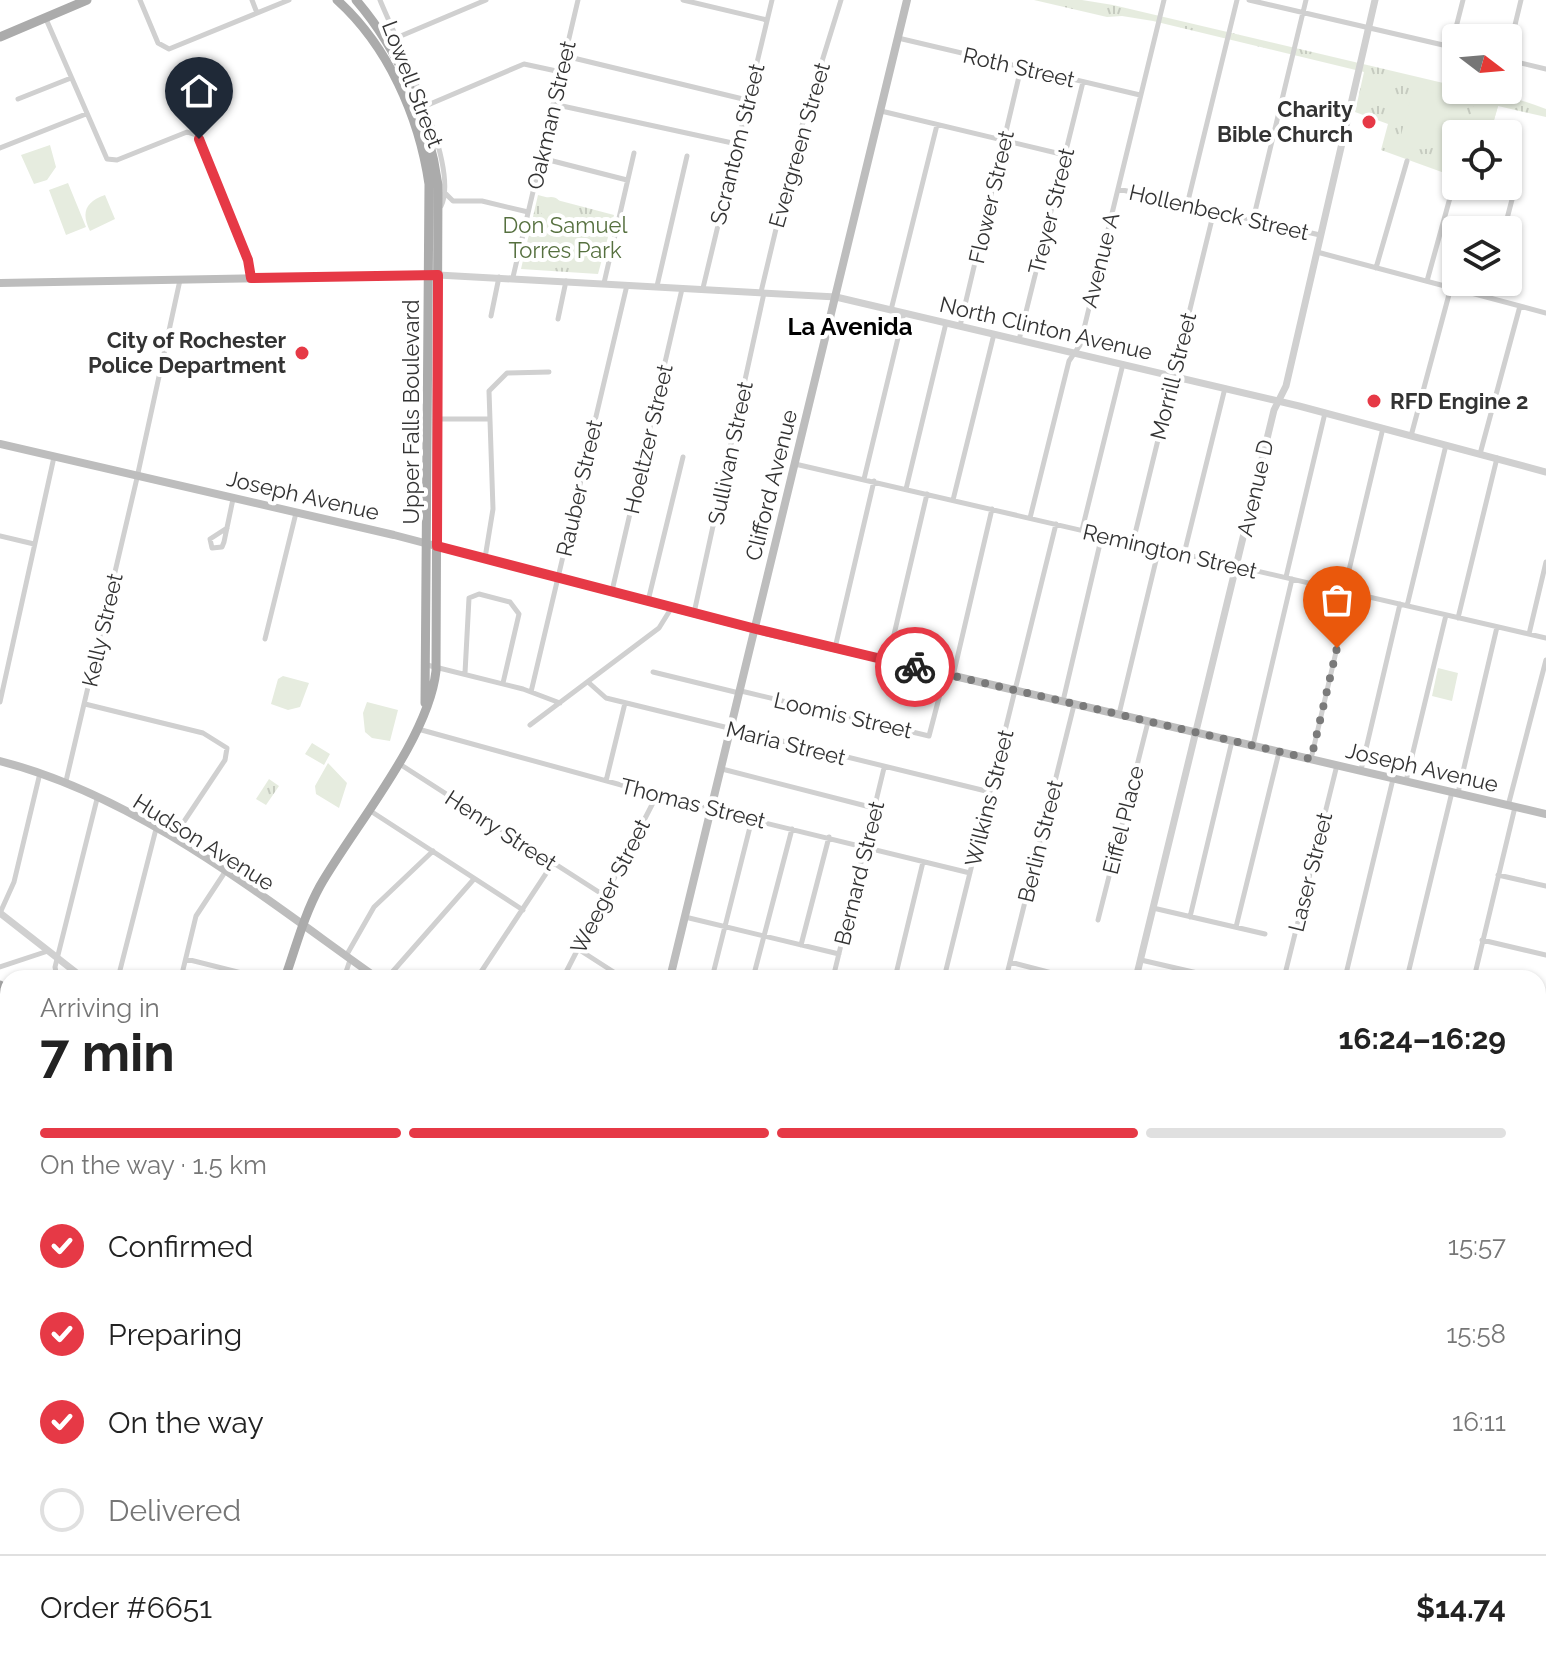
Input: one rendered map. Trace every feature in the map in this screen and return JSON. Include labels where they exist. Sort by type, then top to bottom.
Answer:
[{"type":"main road","points":[[0,37],[87,0]]},
{"type":"main road","name":"Upper Falls Boulevard","points":[[337,0],[376,41],[417,110],[429,184],[434,275],[438,419],[433,545]]},
{"type":"main road","name":"Upper Falls Boulevard","points":[[288,970],[316,893],[417,729],[425,706],[432,666],[434,275],[439,214],[433,159],[417,110],[388,43],[356,0]]},
{"type":"main road","name":"Clifford Avenue","points":[[672,970],[907,0]]},
{"type":"main road","name":"North Clinton Avenue","points":[[0,283],[434,275]]},
{"type":"main road","name":"Joseph Avenue","points":[[0,444],[433,545],[835,648],[1546,814]]},
{"type":"main road","name":"Hudson Avenue","points":[[0,761],[66,781],[173,838],[366,970]]},
{"type":"street","points":[[140,0],[164,48],[172,48],[289,0]]},
{"type":"street","points":[[252,0],[257,13]]},
{"type":"street","name":"Lowell Street","points":[[380,0],[396,38],[417,110],[440,152],[446,194],[439,214]]},
{"type":"street","points":[[396,38],[486,0]]},
{"type":"street","name":"Oakman Street","points":[[513,277],[578,0]]},
{"type":"street","points":[[683,0],[767,20]]},
{"type":"street","name":"Scrantom Street","points":[[703,288],[772,0]]},
{"type":"street","name":"Evergreen Street","points":[[762,292],[793,154],[841,0]]},
{"type":"street","name":"Avenue A","points":[[1030,518],[1069,361],[1075,353],[1118,189],[1164,0]]},
{"type":"street","points":[[1187,205],[1237,0]]},
{"type":"street","points":[[1249,0],[1442,44]]},
{"type":"street","points":[[1253,220],[1306,0]]},
{"type":"street","name":"Avenue D","points":[[1138,970],[1237,566],[1279,401],[1286,386],[1375,0]]},
{"type":"street","points":[[1458,24],[1463,0]]},
{"type":"street","points":[[1515,24],[1521,0]]},
{"type":"street","points":[[45,18],[104,155],[112,161],[184,132],[196,135],[248,260],[251,278]]},
{"type":"street","name":"Roth Street","points":[[898,38],[1140,95]]},
{"type":"street","points":[[565,56],[747,101]]},
{"type":"street","points":[[1522,63],[1546,69]]},
{"type":"street","points":[[417,110],[524,64],[561,72]]},
{"type":"street","name":"Flower Street","points":[[960,326],[1021,68]]},
{"type":"street","points":[[18,99],[71,78]]},
{"type":"street","name":"Treyer Street","points":[[1019,340],[1083,82]]},
{"type":"street","points":[[553,104],[737,144]]},
{"type":"street","points":[[880,111],[1065,155]]},
{"type":"street","points":[[0,148],[86,114]]},
{"type":"street","points":[[891,310],[937,125]]},
{"type":"street","points":[[604,283],[634,153]]},
{"type":"street","points":[[657,286],[687,156]]},
{"type":"street","points":[[541,158],[627,180]]},
{"type":"street","points":[[1376,268],[1407,161]]},
{"type":"street","name":"Hollenbeck Street","points":[[1118,189],[1320,235]]},
{"type":"street","points":[[446,194],[453,201],[482,201],[528,212]]},
{"type":"street","points":[[1427,281],[1449,200]]},
{"type":"street","name":"Morrill Street","points":[[1133,542],[1214,211]]},
{"type":"street","name":"Hollenbeck Street","points":[[1317,252],[1442,285]]},
{"type":"street","name":"North Clinton Avenue","points":[[434,275],[499,276],[836,297],[1279,401],[1546,472]]},
{"type":"street","points":[[491,316],[499,276]]},
{"type":"street","name":"Kelly Street","points":[[66,781],[180,279]]},
{"type":"street","points":[[558,319],[566,280]]},
{"type":"street","name":"Rauber Street","points":[[531,692],[627,284]]},
{"type":"street","name":"Hoeltzer Street","points":[[612,591],[682,287]]},
{"type":"street","name":"Sullivan Street","points":[[694,613],[762,292]]},
{"type":"street","points":[[1411,436],[1449,296]]},
{"type":"street","name":"Hollenbeck Street","points":[[1482,296],[1546,313]]},
{"type":"street","points":[[1480,454],[1520,306]]},
{"type":"street","points":[[864,479],[904,313]]},
{"type":"street","points":[[906,489],[946,323]]},
{"type":"street","points":[[953,500],[994,334]]},
{"type":"street","points":[[1082,530],[1123,364]]},
{"type":"street","points":[[485,558],[493,509],[488,394],[499,378],[516,371],[549,372]]},
{"type":"street","points":[[1184,554],[1225,388]]},
{"type":"street","points":[[1252,746],[1325,413]]},
{"type":"street","points":[[438,419],[488,419]]},
{"type":"street","points":[[1311,759],[1383,428]]},
{"type":"street","points":[[1407,606],[1446,445]]},
{"type":"street","points":[[0,702],[54,457]]},
{"type":"street","points":[[648,601],[683,457]]},
{"type":"street","points":[[1458,618],[1497,458]]},
{"type":"street","name":"Remington Street","points":[[794,464],[1546,638]]},
{"type":"street","points":[[835,648],[874,481]]},
{"type":"street","points":[[888,660],[927,494]]},
{"type":"street","points":[[227,528],[234,498]]},
{"type":"street","points":[[949,675],[992,509]]},
{"type":"street","points":[[265,639],[296,512]]},
{"type":"street","name":"Wilkins Street","points":[[946,970],[1056,524]]},
{"type":"street","points":[[1063,701],[1102,535]]},
{"type":"street","points":[[0,536],[34,544]]},
{"type":"street","points":[[1119,714],[1159,548]]},
{"type":"street","points":[[1529,634],[1546,562]]},
{"type":"street","points":[[465,673],[469,598],[479,594],[510,602],[516,605],[519,614],[503,683]]},
{"type":"street","points":[[1361,771],[1400,604]]},
{"type":"street","points":[[530,725],[662,625],[672,607]]},
{"type":"street","points":[[1406,782],[1446,615]]},
{"type":"street","points":[[1409,970],[1497,627]]},
{"type":"street","points":[[1476,970],[1546,660]]},
{"type":"street","points":[[432,666],[503,683],[560,703]]},
{"type":"street","points":[[653,672],[740,692]]},
{"type":"street","name":"Loomis Street","points":[[740,692],[929,736],[949,675]]},
{"type":"street","name":"Maria Street","points":[[588,682],[603,697],[990,792]]},
{"type":"street","points":[[606,781],[625,703]]},
{"type":"street","points":[[85,704],[203,733],[227,748],[225,760],[173,838]]},
{"type":"street","name":"Berlin Street","points":[[1008,970],[1074,704]]},
{"type":"street","name":"Eiffel Place","points":[[1098,920],[1148,721]]},
{"type":"street","name":"Thomas Street","points":[[417,729],[712,810],[970,873]]},
{"type":"street","points":[[1190,917],[1232,741]]},
{"type":"street","points":[[1236,927],[1279,752]]},
{"type":"street","name":"Henry Street","points":[[397,763],[605,896]]},
{"type":"street","name":"Laser Street","points":[[1286,970],[1337,765]]},
{"type":"street","name":"Bernard Street","points":[[835,970],[884,768]]},
{"type":"street","points":[[722,769],[874,808]]},
{"type":"street","points":[[41,772],[14,882],[0,913],[73,970]]},
{"type":"street","points":[[1347,970],[1393,779]]},
{"type":"street","name":"Weeger Street","points":[[567,970],[657,795]]},
{"type":"street","points":[[56,970],[97,799]]},
{"type":"street","points":[[368,809],[523,910]]},
{"type":"street","points":[[714,970],[752,819]]},
{"type":"street","points":[[120,970],[156,829]]},
{"type":"street","points":[[755,970],[792,829]]},
{"type":"street","points":[[801,945],[829,837]]},
{"type":"street","points":[[346,970],[348,957],[374,907],[433,851]]},
{"type":"street","points":[[897,970],[923,862]]},
{"type":"street","points":[[482,970],[553,863]]},
{"type":"street","points":[[183,970],[196,916],[225,872]]},
{"type":"street","points":[[1498,875],[1546,886]]},
{"type":"street","points":[[394,970],[474,879]]},
{"type":"street","points":[[1153,908],[1265,934]]},
{"type":"street","points":[[685,917],[839,954]]},
{"type":"street","points":[[1482,940],[1546,955]]},
{"type":"street","points":[[578,949],[611,970]]},
{"type":"street","points":[[0,967],[49,951]]},
{"type":"street","points":[[185,959],[230,970]]},
{"type":"street","points":[[1141,960],[1184,970]]},
{"type":"street","points":[[1010,962],[1040,970]]},
{"type":"green space","points":[[1034,0],[1082,0],[1113,5],[1442,83],[1442,104],[1522,104],[1522,101],[1546,109],[1546,117],[1498,106],[1494,120],[1442,120],[1442,172],[1381,150],[1388,124],[1355,112],[1364,72],[1153,21],[1107,17]]},
{"type":"green space","points":[[1416,88],[1442,95],[1442,104],[1465,104],[1460,120],[1442,120],[1442,143],[1436,147],[1413,149],[1398,146]]},
{"type":"green space","points":[[1474,104],[1498,106],[1494,120],[1469,120]]},
{"type":"green space","points":[[50,145],[56,167],[47,180],[34,184],[21,155]]},
{"type":"green space","points":[[68,183],[86,227],[66,235],[49,190]]},
{"type":"green space","points":[[105,195],[115,219],[90,231],[87,209],[93,201]]},
{"type":"green space","name":"Don Samuel Torres Park","points":[[538,195],[614,215],[598,274],[521,269]]},
{"type":"green space","points":[[551,197],[559,200],[562,208],[559,216],[551,219],[543,216],[540,208],[543,200]]},
{"type":"green space","points":[[539,236],[565,243],[564,268],[536,264]]},
{"type":"green space","points":[[1438,668],[1458,673],[1452,701],[1432,696]]},
{"type":"green space","points":[[283,676],[309,683],[300,707],[288,710],[271,704],[278,679]]},
{"type":"green space","points":[[367,702],[398,710],[390,741],[372,738],[365,732],[363,713]]},
{"type":"green space","points":[[312,743],[330,754],[324,765],[305,754]]},
{"type":"green space","points":[[328,763],[347,783],[339,808],[316,794],[315,786]]},
{"type":"green space","points":[[269,779],[279,786],[266,805],[256,799]]},
{"type":"way so far","points":[[915,667],[1311,759],[1337,648]]},
{"type":"place","name":"Charity Bible Church","points":[[1369,122]]},
{"type":"place","name":"City of Rochester Police Department","points":[[302,353]]},
{"type":"place","name":"RFD Engine 2","points":[[1374,401]]},
{"type":"district","name":"La Avenida","points":[[850,326]]},
{"type":"route","points":[[199,139],[248,260],[251,278],[438,275],[437,546],[915,667]]}]
